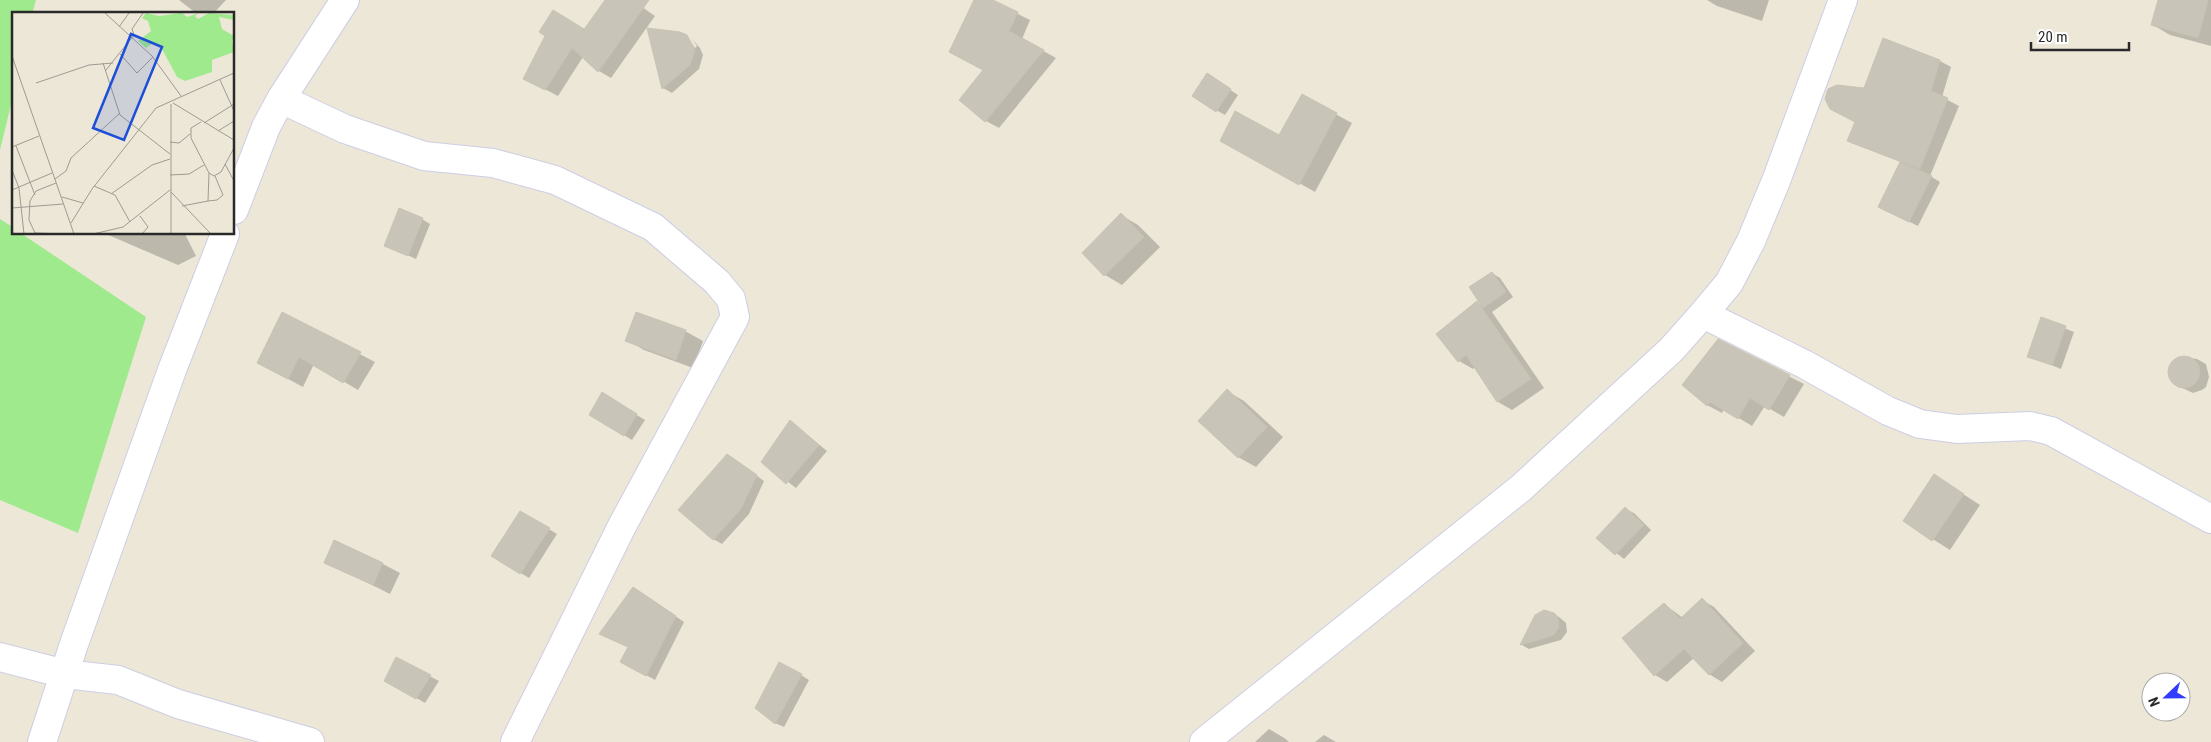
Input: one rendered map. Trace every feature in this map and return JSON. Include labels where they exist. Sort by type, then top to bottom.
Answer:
[{"type":"street","points":[[235,207],[266,127],[281,99],[345,0]]},
{"type":"street","points":[[1204,742],[1521,488],[1671,350],[1703,314],[1729,283],[1751,241],[1776,181],[1843,0]]},
{"type":"street","points":[[281,99],[344,128],[424,156],[493,163],[555,180],[653,227],[717,282],[731,298],[735,317],[622,526],[515,742]]},
{"type":"street","points":[[42,742],[74,644],[172,370],[225,235]]},
{"type":"street","points":[[1703,314],[1804,364],[1888,411],[1920,424],[1957,429],[2030,426],[2051,431],[2211,519]]},
{"type":"street","points":[[0,657],[65,674],[118,680],[178,704],[310,742]]},
{"type":"green space","points":[[0,0],[36,0],[33,12],[12,12],[12,100],[0,150]]},
{"type":"green space","points":[[0,219],[12,227],[12,235],[23,235],[146,317],[78,533],[0,500]]},
{"type":"building","points":[[605,0],[649,0],[598,72],[572,48],[545,90],[523,79],[545,36],[539,32],[553,10],[584,29],[575,42]]},
{"type":"building","points":[[974,0],[993,0],[1018,12],[1009,31],[1044,50],[985,122],[959,100],[983,70],[949,52]]},
{"type":"building","points":[[2158,0],[2208,0],[2198,38],[2151,25]]},
{"type":"building","points":[[647,28],[680,32],[687,35],[695,50],[690,65],[662,89]]},
{"type":"building","points":[[1883,38],[1940,60],[1931,91],[1948,98],[1920,169],[1847,141],[1855,122],[1830,109],[1825,99],[1828,89],[1837,85],[1864,88]]},
{"type":"building","points":[[1207,73],[1231,89],[1216,112],[1192,96]]},
{"type":"building","points":[[1302,94],[1337,113],[1299,185],[1220,141],[1235,111],[1279,135]]},
{"type":"building","points":[[1900,162],[1932,176],[1909,222],[1878,207]]},
{"type":"building","points":[[399,208],[423,218],[408,256],[384,246]]},
{"type":"building","points":[[1121,213],[1144,237],[1104,276],[1082,253]]},
{"type":"building","points":[[1492,272],[1506,292],[1483,308],[1469,287]]},
{"type":"building","points":[[1477,301],[1531,379],[1497,402],[1466,355],[1458,362],[1436,334]]},
{"type":"building","points":[[282,312],[361,352],[343,383],[299,357],[288,379],[257,363]]},
{"type":"building","points":[[636,312],[686,330],[676,360],[625,341]]},
{"type":"building","points":[[2041,317],[2066,326],[2052,365],[2027,357]]},
{"type":"building","points":[[1718,339],[1790,375],[1769,410],[1750,398],[1738,419],[1710,402],[1707,406],[1682,385]]},
{"type":"building","points":[[2184,356],[2196,360],[2200,372],[2196,384],[2184,388],[2172,384],[2168,372],[2172,360]]},
{"type":"building","points":[[1227,389],[1267,427],[1238,458],[1198,421]]},
{"type":"building","points":[[602,392],[637,414],[624,436],[589,415]]},
{"type":"building","points":[[790,420],[819,445],[786,484],[761,462]]},
{"type":"building","points":[[727,454],[757,475],[741,509],[713,540],[678,510]]},
{"type":"building","points":[[1934,474],[1964,494],[1932,541],[1903,521]]},
{"type":"building","points":[[1625,507],[1644,525],[1615,555],[1596,538]]},
{"type":"building","points":[[520,511],[550,528],[520,574],[491,556]]},
{"type":"building","points":[[334,540],[383,563],[373,585],[324,563]]},
{"type":"building","points":[[633,587],[676,616],[646,676],[620,662],[628,647],[599,634]]},
{"type":"building","points":[[1702,598],[1743,643],[1709,675],[1684,649],[1654,676],[1622,638],[1664,603],[1680,619]]},
{"type":"building","points":[[1544,610],[1554,613],[1558,617],[1559,627],[1556,632],[1552,636],[1520,645],[1535,615]]},
{"type":"building","points":[[396,657],[431,675],[416,699],[384,681]]},
{"type":"building","points":[[779,662],[802,674],[775,724],[755,708]]}]
